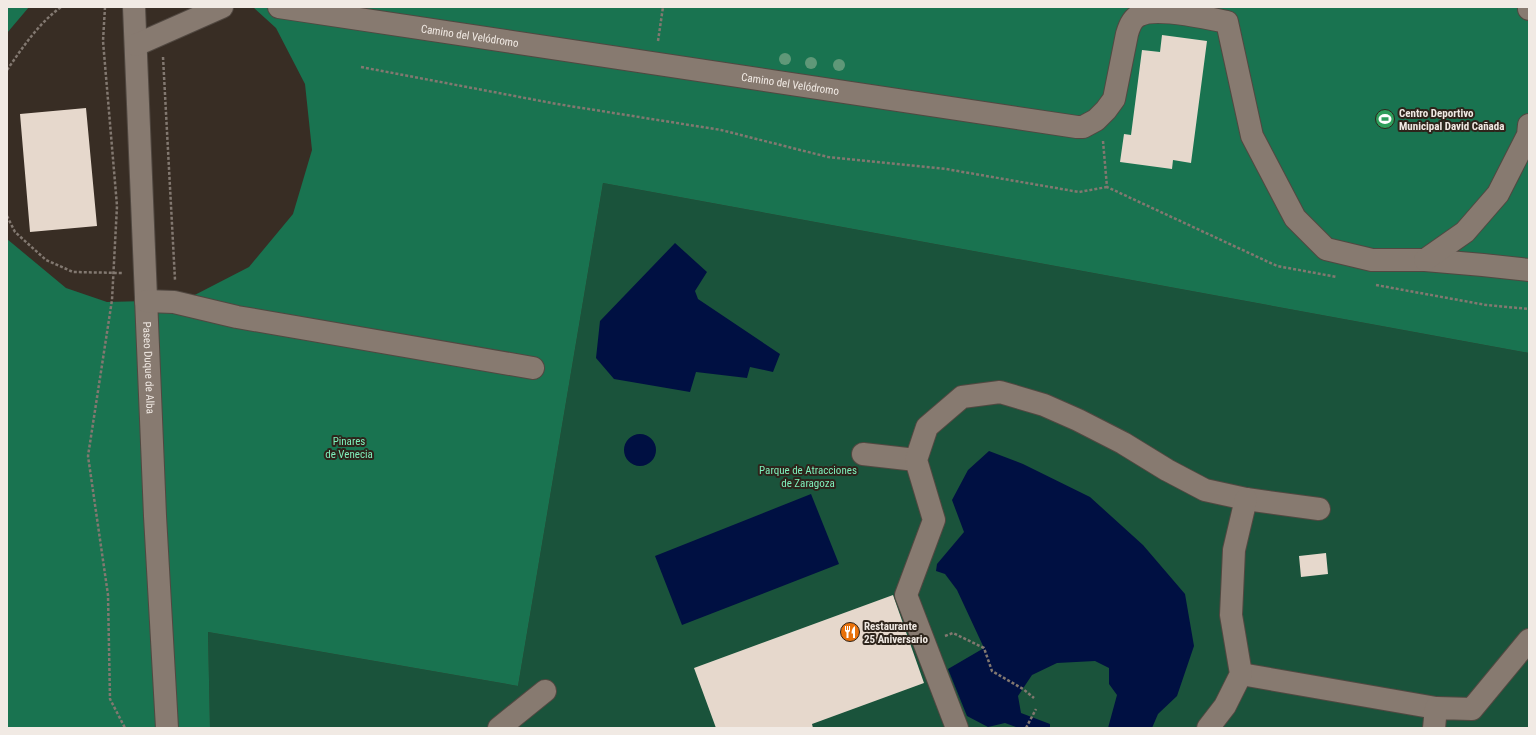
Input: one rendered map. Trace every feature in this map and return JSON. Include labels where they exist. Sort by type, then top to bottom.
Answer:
[{"type":"street","name":"Paseo Duque de Alba","points":[[134,7],[155,516],[167,728]]},
{"type":"street","points":[[136,45],[222,7]]},
{"type":"street","name":"Camino del Velódromo","points":[[280,7],[1070,127],[1083,127],[1090,124],[1102,116],[1114,99],[1127,34],[1130,26],[1138,16],[1146,13],[1164,13],[1189,15],[1227,22],[1252,136],[1295,218],[1326,249],[1372,260],[1425,260]]},
{"type":"street","points":[[1425,260],[1465,232],[1498,194],[1528,136],[1529,125]]},
{"type":"street","points":[[1425,260],[1483,264],[1529,270]]},
{"type":"street","points":[[146,301],[174,302],[237,317],[533,368]]},
{"type":"street","points":[[957,728],[906,595],[934,520],[916,460],[927,427],[962,398],[1000,392],[1044,405],[1078,420],[1123,443],[1167,470],[1205,490],[1246,499],[1318,509]]},
{"type":"street","points":[[863,454],[916,460]]},
{"type":"street","points":[[1208,728],[1225,706],[1241,674],[1231,615],[1234,550],[1246,499]]},
{"type":"street","points":[[1241,674],[1435,718],[1472,709],[1529,640]]},
{"type":"street","points":[[499,728],[545,691]]},
{"type":"path","points":[[7,70],[22,48],[46,18],[61,7]]},
{"type":"path","points":[[105,7],[102,41],[117,206],[112,300],[88,456],[108,595],[110,699],[125,728]]},
{"type":"path","points":[[654,63],[663,7]]},
{"type":"path","points":[[162,34],[176,291],[174,302]]},
{"type":"path","points":[[361,67],[558,104],[721,130],[828,157],[946,169],[1079,192],[1107,187],[1277,266],[1339,278]]},
{"type":"path","points":[[1102,116],[1107,187]]},
{"type":"path","points":[[7,216],[15,232],[46,260],[73,272],[145,272]]},
{"type":"path","points":[[1370,283],[1486,305],[1529,310]]},
{"type":"path","points":[[925,644],[953,633],[984,648],[992,671],[1023,689],[1034,698]]},
{"type":"path","points":[[1026,728],[1036,709]]},
{"type":"green space","points":[[7,7],[29,7],[7,33]]},
{"type":"green space","name":"Pinares de Venecia","points":[[253,7],[1529,7],[1529,353],[603,183],[518,686],[208,632],[210,728],[7,728],[7,239],[66,288],[107,302],[185,300],[249,267],[293,214],[312,150],[305,84],[276,28]]},
{"type":"green space","name":"Parque de Atracciones de Zaragoza","points":[[603,183],[1529,353],[1529,728],[210,728],[208,632],[518,686]]},
{"type":"shaded area","points":[[675,243],[707,272],[695,291],[698,299],[780,354],[773,372],[750,367],[747,378],[696,372],[690,392],[614,379],[596,358],[600,321]]},
{"type":"shaded area","points":[[640,434],[646,435],[653,441],[656,450],[655,456],[649,463],[640,466],[634,465],[627,459],[624,450],[625,444],[631,437]]},
{"type":"shaded area","points":[[989,451],[1023,464],[1090,497],[1143,545],[1185,594],[1194,646],[1177,696],[1158,714],[1152,728],[1108,728],[1117,695],[1109,684],[1109,668],[1095,661],[1057,663],[1032,675],[1018,696],[1021,713],[1050,724],[1050,728],[1019,728],[1005,723],[988,727],[967,716],[948,669],[984,648],[957,590],[945,574],[936,571],[937,564],[964,532],[952,500],[968,470]]},
{"type":"shaded area","points":[[811,494],[839,564],[682,625],[655,556]]},
{"type":"building","points":[[1162,35],[1207,41],[1191,163],[1173,160],[1172,169],[1120,162],[1124,134],[1131,135],[1142,50],[1160,52]]},
{"type":"building","points":[[86,108],[97,226],[30,232],[20,114]]},
{"type":"building","points":[[1326,553],[1328,574],[1301,577],[1299,556]]},
{"type":"building","name":"Restaurante 25 Aniversario","points":[[893,595],[924,683],[812,724],[813,728],[716,728],[694,668]]},
{"type":"place","name":"Centro Deportivo Municipal David Cañada","points":[[1385,119]]},
{"type":"place","name":"Restaurante 25 Aniversario","points":[[850,632]]}]
